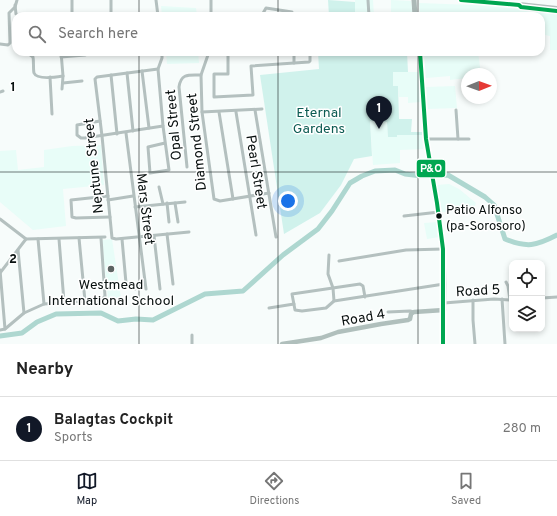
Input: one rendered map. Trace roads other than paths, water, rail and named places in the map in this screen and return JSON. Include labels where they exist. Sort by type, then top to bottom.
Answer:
[{"type":"highway","points":[[520,4],[557,9]]},
{"type":"main road","points":[[414,0],[416,12]]},
{"type":"main road","points":[[461,0],[520,4]]},
{"type":"main road","points":[[420,56],[426,139],[439,212],[443,249],[443,344]]},
{"type":"street","points":[[17,0],[17,12]]},
{"type":"street","points":[[72,0],[72,12]]},
{"type":"street","points":[[111,12],[112,0]]},
{"type":"street","points":[[156,0],[158,12]]},
{"type":"street","points":[[211,0],[211,12]]},
{"type":"street","points":[[368,0],[369,12]]},
{"type":"street","points":[[0,44],[8,45],[10,43],[9,13],[16,6]]},
{"type":"street","points":[[264,12],[266,8],[292,12]]},
{"type":"street","points":[[33,56],[35,75],[41,77],[63,76]]},
{"type":"street","points":[[62,89],[63,76],[61,57],[72,56]]},
{"type":"street","points":[[162,56],[158,69],[169,170],[150,173],[148,147],[166,143]]},
{"type":"street","name":"Diamond Street","points":[[208,56],[201,75],[202,112],[214,199],[220,201],[269,193]]},
{"type":"street","points":[[228,56],[228,74],[214,74],[214,97],[254,94],[251,66],[309,62],[310,56]]},
{"type":"street","points":[[294,56],[294,63]]},
{"type":"street","name":"Neptune Street","points":[[122,238],[112,238],[102,136],[94,79],[97,77],[158,69]]},
{"type":"street","points":[[142,71],[149,128]]},
{"type":"street","points":[[126,73],[133,130]]},
{"type":"street","points":[[111,75],[117,134]]},
{"type":"street","name":"Opal Street","points":[[187,167],[179,87],[183,77],[201,75]]},
{"type":"street","points":[[50,77],[52,114]]},
{"type":"street","points":[[63,83],[82,81]]},
{"type":"street","points":[[202,112],[236,112],[262,109]]},
{"type":"street","points":[[254,110],[276,237]]},
{"type":"street","points":[[456,110],[458,139]]},
{"type":"street","points":[[219,112],[233,199]]},
{"type":"street","name":"Pearl Street","points":[[236,112],[256,236]]},
{"type":"street","points":[[100,121],[79,123],[76,128],[78,135],[81,138],[102,136],[164,126]]},
{"type":"street","name":"Mars Street","points":[[126,133],[146,289]]},
{"type":"street","points":[[426,139],[469,139]]},
{"type":"street","points":[[160,187],[163,204]]},
{"type":"street","points":[[110,217],[73,218],[71,202],[73,199],[133,196]]},
{"type":"street","points":[[135,207],[185,202]]},
{"type":"street","points":[[167,203],[169,222]]},
{"type":"street","points":[[175,203],[178,222]]},
{"type":"street","points":[[404,216],[439,212]]},
{"type":"street","points":[[0,219],[26,239],[103,238],[105,296],[102,300],[44,304],[24,313],[5,329],[0,330]]},
{"type":"street","points":[[135,289],[126,283],[122,238],[189,232]]},
{"type":"street","points":[[167,234],[173,284]]},
{"type":"street","points":[[154,236],[160,289]]},
{"type":"street","points":[[59,238],[64,302]]},
{"type":"street","points":[[80,238],[85,301]]},
{"type":"street","points":[[5,329],[0,272],[26,239]]},
{"type":"street","points":[[38,239],[44,304]]},
{"type":"street","points":[[339,261],[406,250],[443,249]]},
{"type":"street","points":[[18,250],[24,313]]},
{"type":"street","points":[[329,255],[328,274],[334,301]]},
{"type":"street","points":[[506,282],[510,296]]},
{"type":"street","points":[[365,297],[363,286],[360,284],[292,294],[296,311],[302,311],[326,308],[334,301],[365,297],[444,284]]},
{"type":"street","points":[[545,298],[557,297]]},
{"type":"street","points":[[502,299],[505,344]]},
{"type":"street","points":[[473,300],[474,344]]},
{"type":"street","name":"Road 5","points":[[444,303],[473,300],[509,300]]},
{"type":"street","points":[[269,308],[294,304]]},
{"type":"street","name":"Road 4","points":[[282,344],[321,338],[338,332],[408,320],[414,312],[444,310]]},
{"type":"street","points":[[388,312],[414,312]]},
{"type":"street","points":[[192,334],[192,344]]},
{"type":"waterway","points":[[0,336],[22,333],[37,322],[56,314],[101,313],[118,321],[136,319],[153,320],[205,294],[243,291],[283,255],[318,229],[332,211],[350,183],[375,171],[395,170],[405,174],[422,176],[448,175],[485,197],[494,205],[505,239],[513,242],[526,245],[543,242],[557,235]]},
{"type":"place","name":"Balagtas Cockpit","points":[[379,129]]},
{"type":"place","name":"Patio Alfonso (pa-Sorosoro)","points":[[439,216]]},
{"type":"place","name":"Westmead International School","points":[[111,269]]},
{"type":"park label","name":"Eternal Gardens","points":[[319,120]]}]
